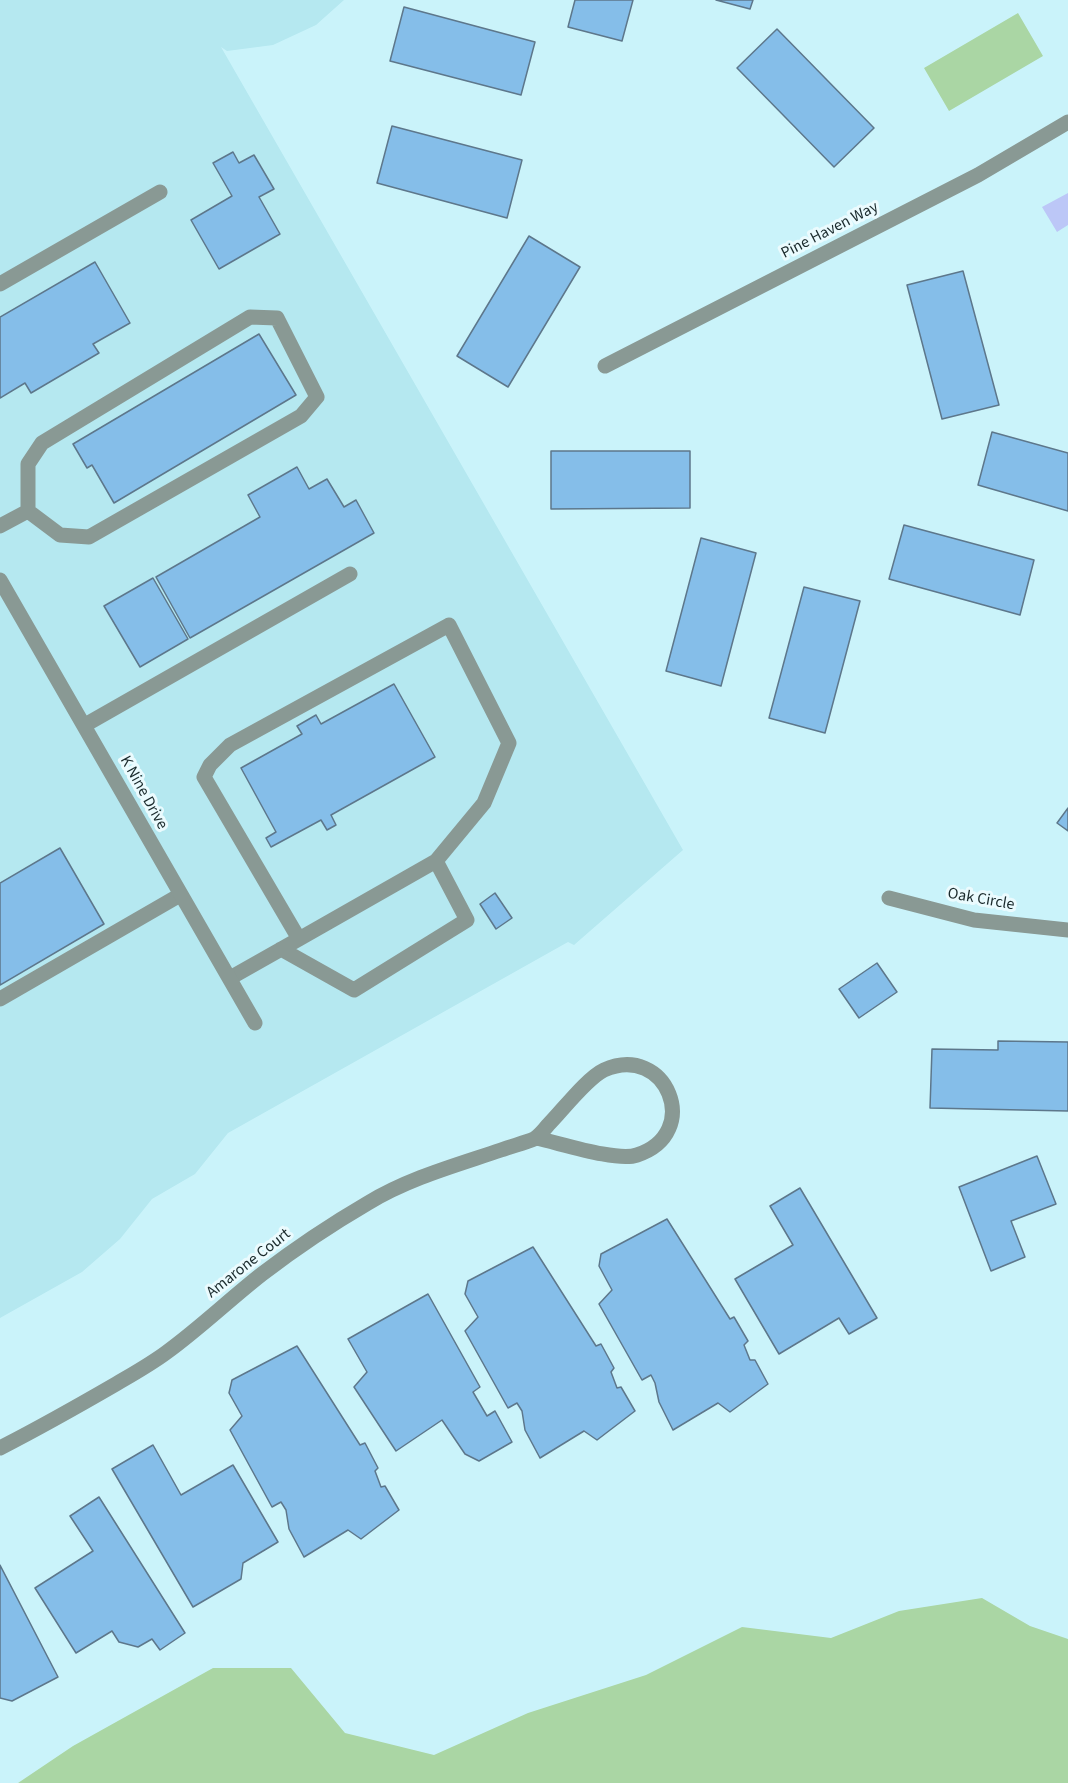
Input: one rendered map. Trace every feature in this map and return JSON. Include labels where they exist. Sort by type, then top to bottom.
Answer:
[{"type":"street","name":"Pine Haven Way","points":[[605,366],[978,175],[1068,122]]},
{"type":"street","points":[[0,284],[160,192]]},
{"type":"street","points":[[250,317],[277,318],[317,397],[301,416],[89,537],[60,535],[28,511],[28,464],[42,443],[250,317]]},
{"type":"street","points":[[0,526],[28,511]]},
{"type":"street","points":[[85,725],[350,574]]},
{"type":"street","name":"K Nine Drive","points":[[0,580],[255,1023]]},
{"type":"street","points":[[230,978],[280,949],[299,939],[436,861],[484,803],[509,743],[449,625],[230,745],[210,765],[204,777],[299,939]]},
{"type":"street","points":[[280,949],[354,990],[467,920],[436,861]]},
{"type":"street","points":[[0,999],[180,895]]},
{"type":"street","name":"Oak Circle","points":[[889,898],[974,920],[1068,930]]},
{"type":"street","name":"Amarone Court","points":[[0,1448],[66,1414],[165,1353],[263,1274],[315,1236],[370,1202],[428,1175],[536,1138],[599,1073],[615,1065],[631,1065],[646,1069],[659,1077],[668,1090],[673,1107],[673,1122],[667,1135],[654,1147],[638,1155],[623,1158],[536,1138]]},
{"type":"shaded area","points":[[0,0],[344,0],[316,25],[273,45],[227,51],[221,47],[683,850],[574,945],[568,942],[228,1133],[195,1174],[152,1199],[120,1239],[82,1272],[0,1318]]},
{"type":"shaded area","points":[[1068,193],[1068,225],[1057,232],[1042,207]]},
{"type":"green space","points":[[1018,13],[1043,56],[949,111],[924,68]]},
{"type":"green space","points":[[982,1598],[1030,1626],[1068,1639],[1068,1783],[18,1783],[73,1746],[213,1668],[291,1668],[345,1733],[434,1755],[528,1713],[646,1675],[742,1627],[831,1638],[899,1611]]},
{"type":"building","points":[[575,0],[633,0],[622,41],[568,27]]},
{"type":"building","points":[[716,0],[753,0],[750,9]]},
{"type":"building","points":[[404,7],[535,42],[521,95],[390,61]]},
{"type":"building","points":[[777,29],[874,128],[834,167],[737,68]]},
{"type":"building","points":[[392,126],[522,160],[507,218],[377,183]]},
{"type":"building","points":[[233,152],[239,163],[254,155],[274,189],[259,197],[280,234],[219,269],[191,220],[232,196],[213,163]]},
{"type":"building","points":[[529,236],[580,267],[508,387],[457,356]]},
{"type":"building","points":[[95,262],[130,323],[93,344],[99,353],[31,393],[25,383],[0,398],[0,317]]},
{"type":"building","points":[[963,271],[999,405],[942,419],[907,285]]},
{"type":"building","points":[[259,334],[296,395],[114,503],[92,465],[87,468],[73,444]]},
{"type":"building","points":[[992,432],[1068,453],[1068,511],[978,485]]},
{"type":"building","points":[[551,451],[690,451],[690,508],[551,509]]},
{"type":"building","points":[[297,467],[309,489],[327,479],[344,507],[356,500],[374,533],[190,638],[156,577],[260,517],[248,495]]},
{"type":"building","points":[[904,525],[1034,560],[1020,615],[889,579]]},
{"type":"building","points":[[701,538],[756,553],[721,686],[666,671]]},
{"type":"building","points":[[153,578],[188,639],[140,667],[104,606]]},
{"type":"building","points":[[804,587],[860,601],[825,733],[769,718]]},
{"type":"building","points":[[394,684],[435,757],[331,815],[336,825],[327,830],[321,820],[271,847],[266,838],[276,832],[241,768],[302,734],[297,726],[316,715],[321,724]]},
{"type":"building","points":[[1068,808],[1068,831],[1057,823]]},
{"type":"building","points":[[60,848],[104,924],[0,985],[0,883]]},
{"type":"building","points":[[495,893],[512,918],[496,929],[480,904]]},
{"type":"building","points":[[877,963],[897,992],[859,1018],[839,989]]},
{"type":"building","points":[[998,1041],[1068,1042],[1068,1111],[930,1108],[932,1049],[998,1050]]},
{"type":"building","points":[[1037,1156],[1056,1204],[1011,1221],[1025,1257],[991,1271],[959,1187]]},
{"type":"building","points":[[800,1188],[877,1318],[849,1334],[839,1318],[779,1354],[735,1279],[793,1245],[770,1206]]},
{"type":"building","points":[[667,1219],[730,1319],[734,1317],[748,1341],[744,1345],[750,1360],[755,1360],[768,1384],[730,1412],[718,1403],[673,1430],[659,1402],[651,1375],[642,1380],[599,1304],[612,1290],[599,1266],[601,1254]]},
{"type":"building","points":[[533,1247],[596,1346],[601,1344],[614,1368],[611,1372],[617,1388],[621,1387],[635,1411],[597,1440],[584,1431],[540,1458],[525,1430],[522,1411],[517,1403],[508,1408],[465,1331],[478,1317],[465,1294],[468,1281]]},
{"type":"building","points":[[428,1294],[480,1387],[473,1392],[487,1416],[495,1411],[512,1442],[479,1461],[465,1454],[442,1420],[396,1451],[354,1387],[367,1372],[348,1339]]},
{"type":"building","points":[[297,1346],[360,1445],[365,1443],[378,1468],[375,1471],[381,1487],[385,1486],[399,1510],[361,1539],[348,1530],[304,1557],[289,1529],[286,1510],[281,1502],[272,1507],[230,1430],[242,1416],[229,1393],[232,1380]]},
{"type":"building","points":[[153,1445],[181,1495],[233,1465],[278,1542],[243,1563],[241,1579],[193,1607],[112,1469]]},
{"type":"building","points":[[99,1497],[185,1633],[160,1650],[152,1639],[138,1647],[119,1642],[112,1631],[76,1653],[35,1588],[93,1551],[70,1516]]},
{"type":"building","points":[[0,1565],[58,1677],[12,1701],[0,1698]]}]
